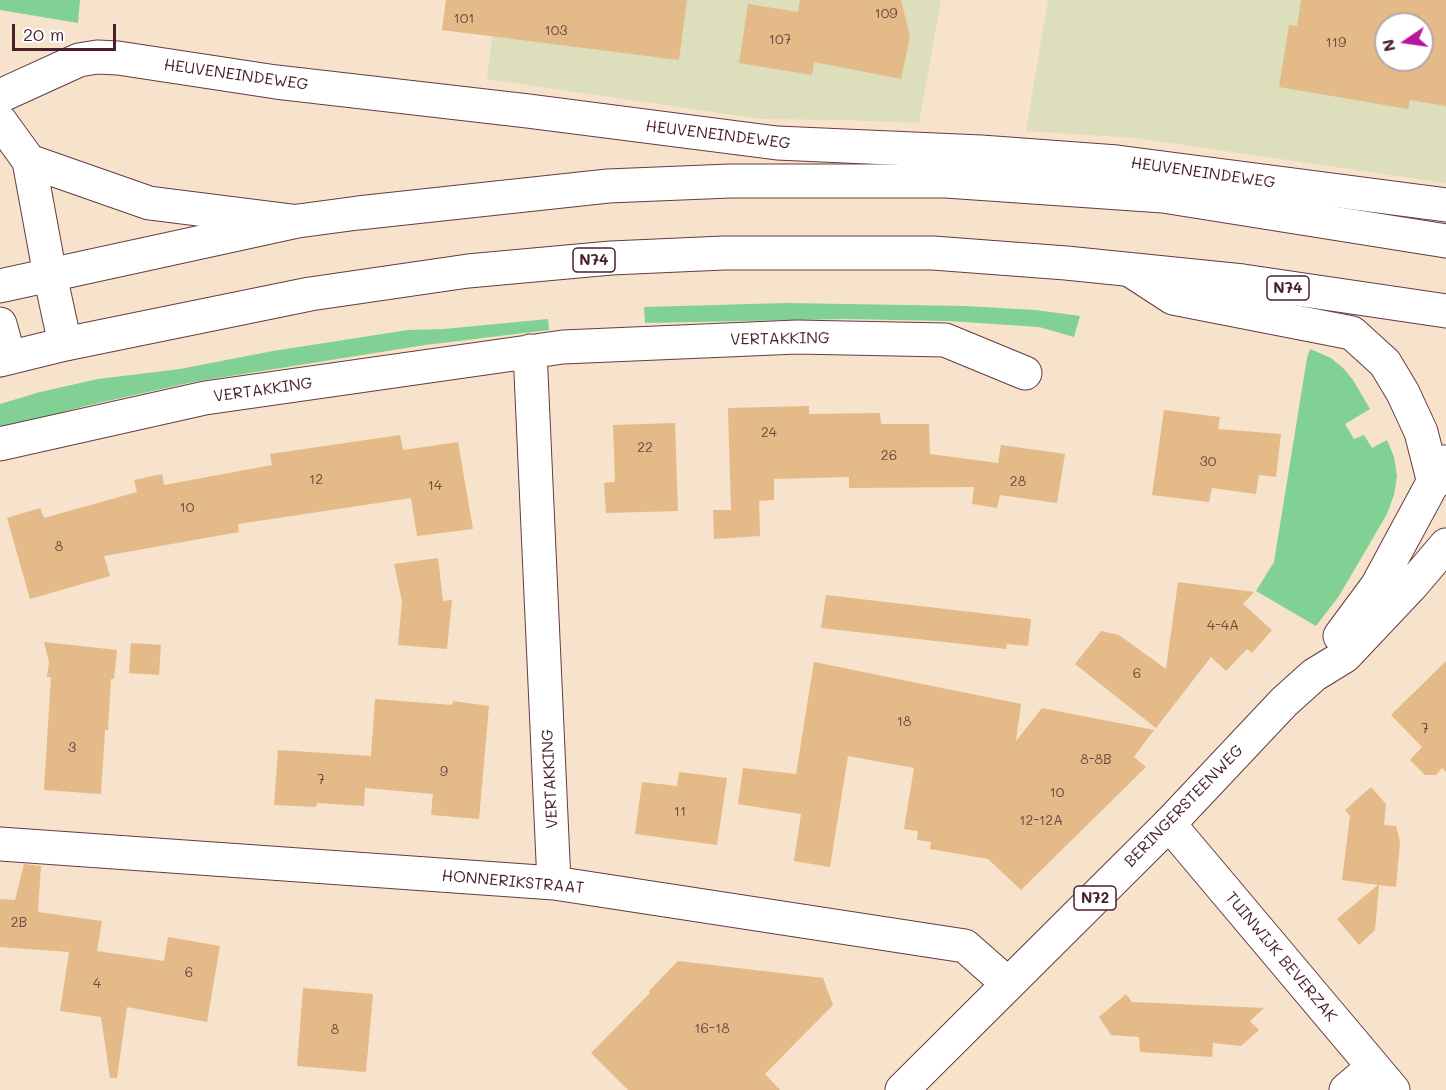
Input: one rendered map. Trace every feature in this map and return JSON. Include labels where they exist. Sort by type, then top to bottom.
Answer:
[{"type":"main road","name":"HEUVENEINDEWEG","points":[[0,96],[70,63],[97,57],[118,58],[276,82],[777,143],[981,152],[1117,162],[1446,206]]},
{"type":"main road","points":[[0,121],[30,161],[65,344]]},
{"type":"main road","points":[[30,161],[149,203],[298,221]]},
{"type":"main road","name":"HEUVENEINDEWEG","points":[[0,286],[298,221],[608,186],[730,181],[946,182],[1163,196],[1446,242]]},
{"type":"main road","name":"N74","points":[[5,358],[310,294],[468,271],[611,258],[724,253],[933,253],[1066,263],[1243,281],[1446,311]]},
{"type":"main road","name":"N74","points":[[1130,270],[1173,298],[1352,333],[1385,363],[1403,393],[1440,470]]},
{"type":"main road","points":[[0,324],[5,358]]},
{"type":"main road","name":"VERTAKKING","points":[[0,444],[205,398],[563,347],[797,337],[945,340],[1025,373]]},
{"type":"main road","name":"VERTAKKING","points":[[530,351],[554,883]]},
{"type":"main road","name":"BERINGERSTEENWEG","points":[[1314,675],[1331,647],[1377,585],[1440,470]]},
{"type":"main road","name":"BERINGERSTEENWEG","points":[[902,1090],[1169,824],[1284,702],[1314,675],[1345,656],[1445,549]]},
{"type":"main road","name":"TUINWIJK BEVERZAK","points":[[1169,824],[1383,1078]]},
{"type":"main road","name":"HONNERIKSTRAAT","points":[[0,844],[554,883],[965,946],[1008,984]]},
{"type":"main road","points":[[1346,1090],[1383,1078]]},
{"type":"shaded area","points":[[497,0],[941,0],[919,123],[761,119],[487,79]]},
{"type":"shaded area","points":[[1048,0],[1446,0],[1446,183],[1136,138],[1026,131]]},
{"type":"green space","points":[[0,0],[80,0],[78,23],[0,10]]},
{"type":"green space","points":[[786,303],[965,306],[1035,310],[1080,316],[1074,337],[1039,327],[949,321],[845,319],[645,323],[644,307]]},
{"type":"green space","points":[[548,319],[549,330],[425,345],[193,382],[85,406],[0,430],[0,404],[98,379],[180,369],[273,351],[408,330],[444,329]]},
{"type":"green space","points":[[1310,349],[1331,358],[1353,380],[1370,409],[1345,424],[1354,439],[1364,435],[1372,448],[1387,440],[1394,457],[1397,476],[1394,495],[1387,514],[1339,596],[1316,626],[1256,591],[1274,562]]},
{"type":"building","points":[[446,0],[687,0],[679,60],[442,30]]},
{"type":"building","points":[[800,0],[901,0],[910,37],[901,79],[814,62],[812,75],[739,63],[748,4],[798,12]]},
{"type":"building","points":[[1301,0],[1446,0],[1446,106],[1410,100],[1408,109],[1279,87],[1289,25],[1297,26]]},
{"type":"building","points":[[809,406],[809,414],[880,413],[881,424],[929,424],[930,454],[998,463],[1001,445],[1065,454],[1057,503],[1000,495],[997,508],[972,504],[974,487],[849,488],[849,477],[774,479],[774,500],[759,501],[760,536],[714,539],[713,510],[731,510],[728,408]]},
{"type":"building","points":[[1164,410],[1220,417],[1218,429],[1281,434],[1276,477],[1259,475],[1256,494],[1212,488],[1209,502],[1152,495]]},
{"type":"building","points":[[675,423],[678,511],[606,513],[604,483],[615,482],[613,425]]},
{"type":"building","points":[[400,435],[403,450],[458,442],[473,529],[417,536],[411,498],[238,524],[239,532],[104,556],[110,576],[30,599],[7,518],[40,508],[44,518],[137,492],[134,480],[162,474],[164,485],[272,465],[270,454]]},
{"type":"building","points":[[438,558],[443,601],[452,600],[447,649],[398,645],[402,601],[394,564]]},
{"type":"building","points":[[1178,582],[1254,592],[1243,604],[1272,630],[1252,653],[1247,649],[1226,671],[1211,657],[1156,728],[1075,664],[1101,631],[1119,635],[1166,669]]},
{"type":"building","points":[[826,595],[1031,619],[1028,646],[1007,644],[1006,649],[821,628]]},
{"type":"building","points":[[44,642],[117,650],[114,679],[111,679],[108,730],[105,730],[101,794],[44,790],[51,677],[47,677],[49,662]]},
{"type":"building","points":[[131,643],[161,645],[159,675],[129,673]]},
{"type":"building","points":[[1446,661],[1446,772],[1442,768],[1436,775],[1425,775],[1410,760],[1422,747],[1391,715]]},
{"type":"building","points":[[814,662],[1021,704],[1016,741],[1042,708],[1154,730],[1134,757],[1146,767],[1021,890],[988,859],[930,849],[931,842],[917,840],[918,831],[904,829],[914,768],[848,756],[830,867],[794,861],[801,814],[738,804],[743,768],[796,774]]},
{"type":"building","points":[[375,699],[452,705],[453,701],[489,706],[479,819],[431,815],[433,794],[365,788],[364,806],[317,803],[316,807],[274,805],[278,750],[371,756]]},
{"type":"building","points":[[679,772],[727,778],[717,845],[635,834],[642,782],[677,786]]},
{"type":"building","points":[[1371,787],[1386,804],[1384,825],[1396,826],[1400,842],[1396,887],[1379,885],[1375,930],[1359,945],[1337,919],[1378,885],[1342,880],[1350,816],[1345,810]]},
{"type":"building","points":[[24,864],[41,866],[38,912],[102,921],[97,951],[164,961],[168,937],[220,946],[207,1022],[127,1007],[117,1078],[110,1078],[101,1017],[60,1011],[69,952],[0,947],[0,899],[15,900]]},
{"type":"building","points":[[678,961],[823,978],[833,1005],[765,1074],[780,1090],[628,1090],[591,1053]]},
{"type":"building","points":[[303,988],[373,994],[366,1072],[297,1066]]},
{"type":"building","points":[[1126,994],[1132,1002],[1264,1008],[1250,1021],[1259,1030],[1241,1046],[1213,1043],[1212,1057],[1140,1052],[1139,1037],[1111,1035],[1099,1017]]}]
